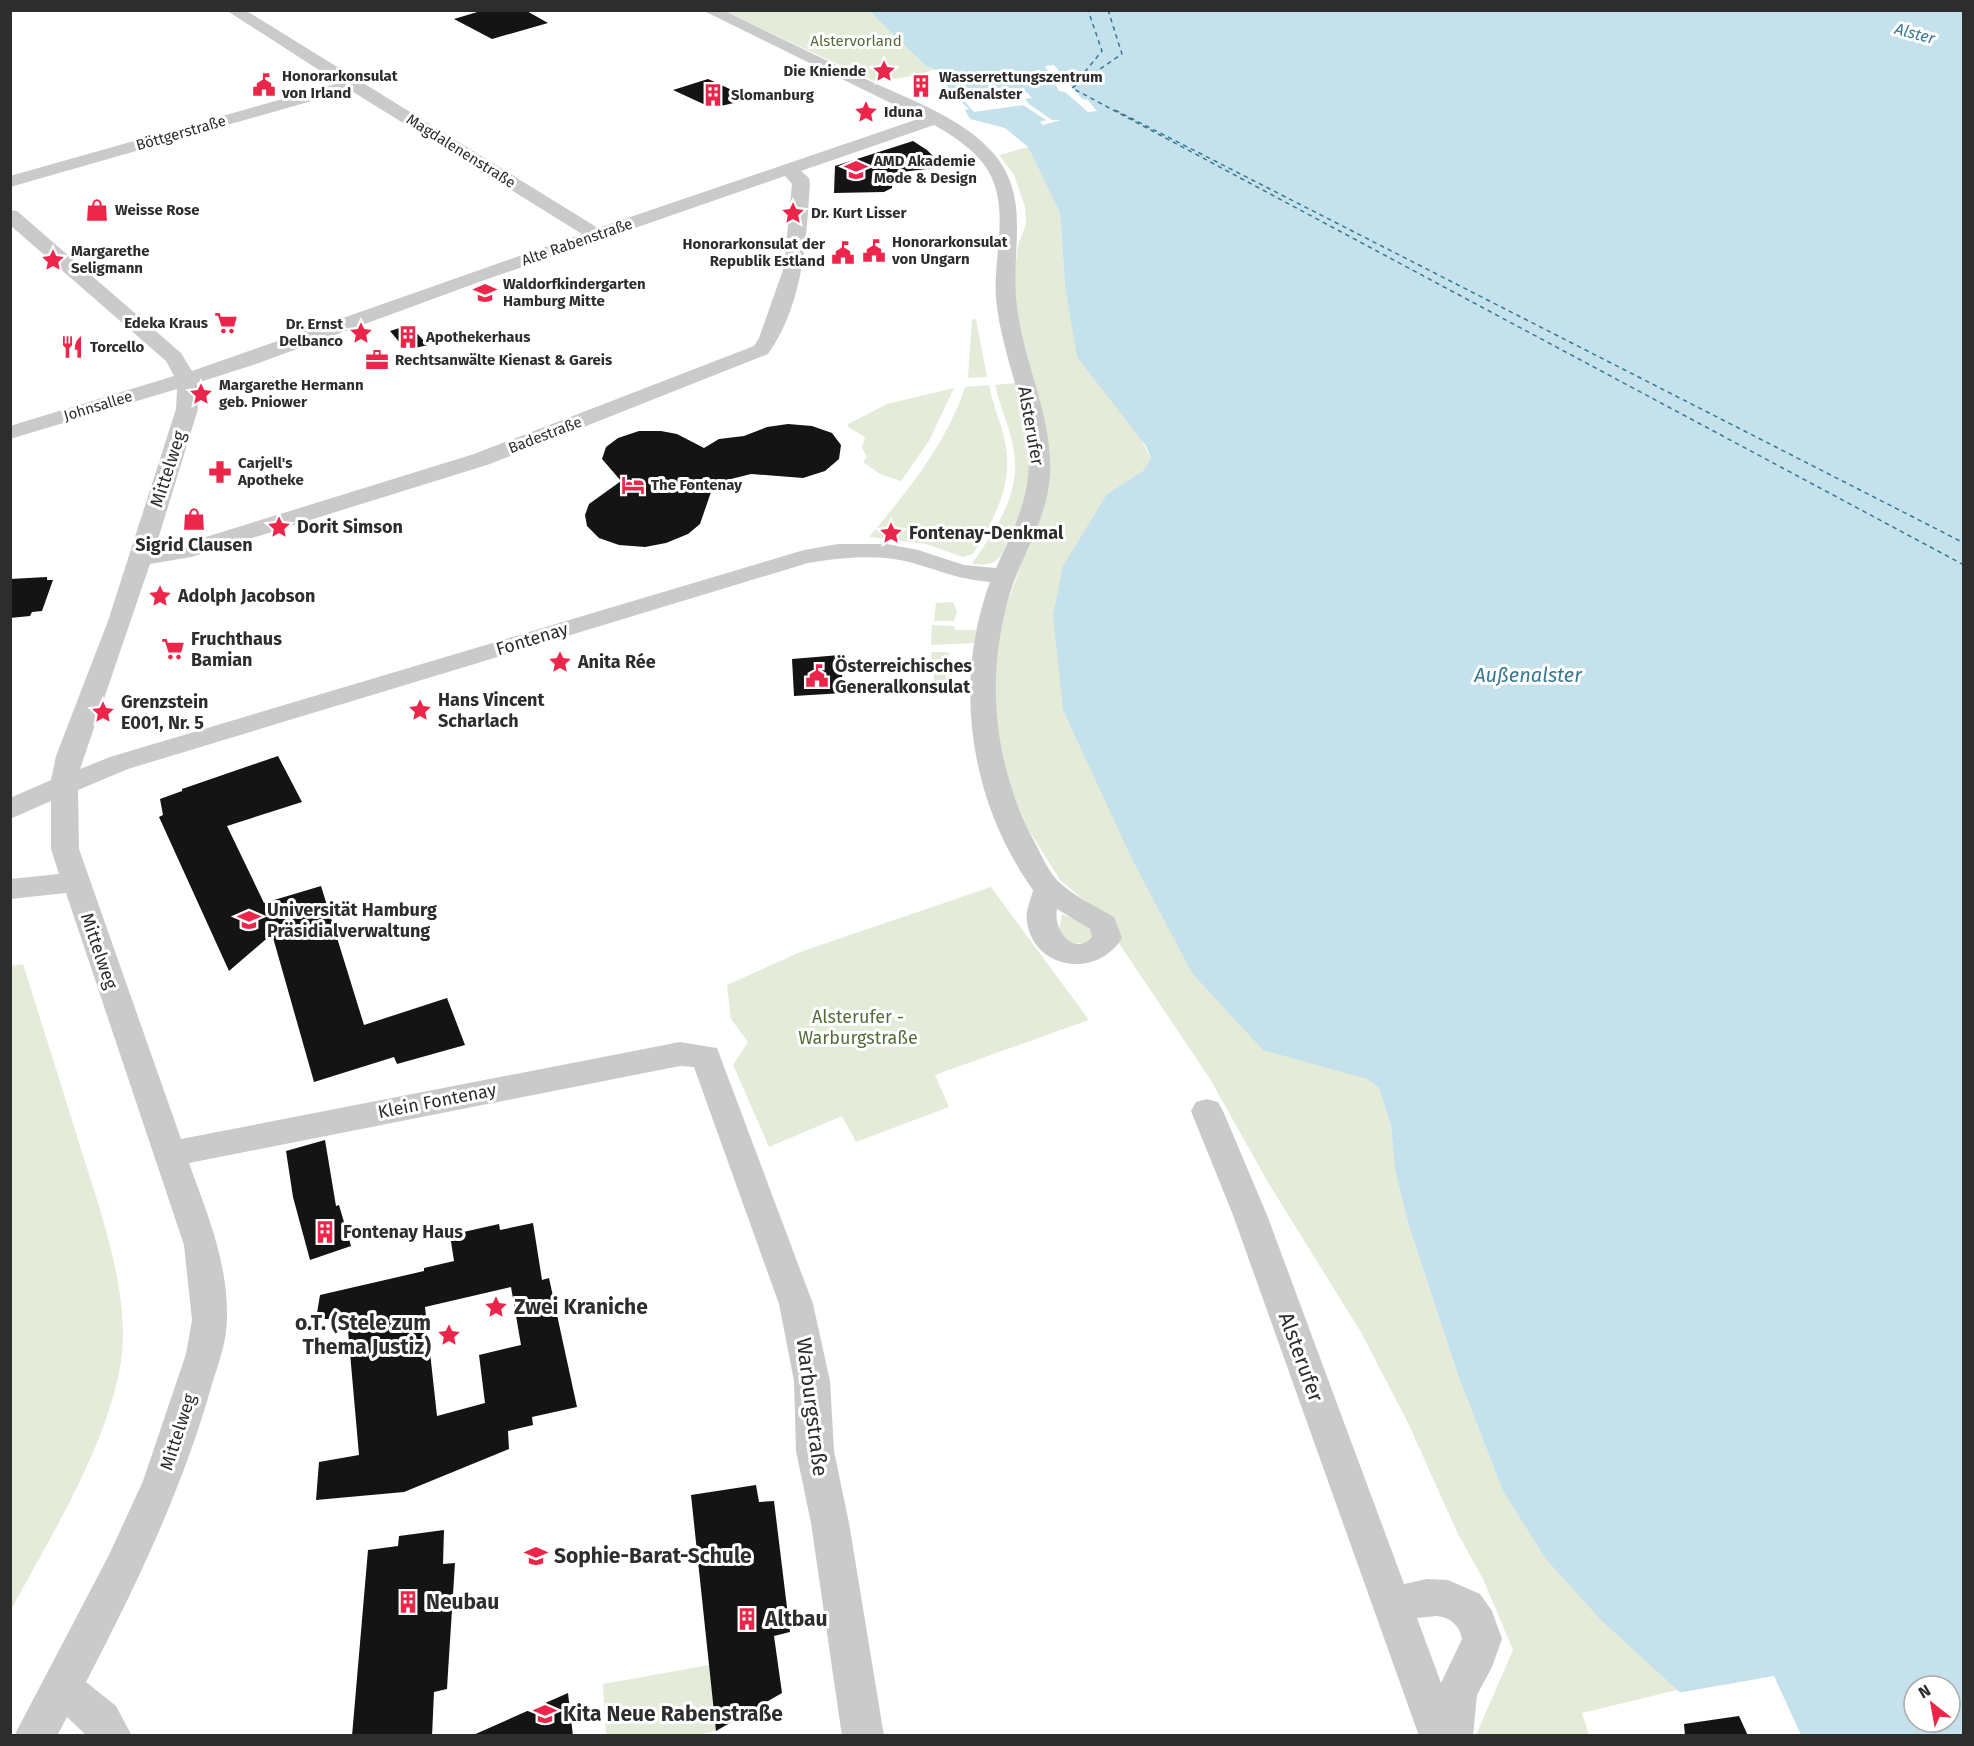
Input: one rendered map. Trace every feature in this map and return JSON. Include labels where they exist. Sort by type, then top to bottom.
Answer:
[{"type":"street","name":"Magdalenenstraße","points":[[233,10],[598,236]]},
{"type":"street","name":"Alsterufer","points":[[709,10],[934,118],[970,141],[988,158],[1004,183],[1010,204],[1011,242],[1006,292],[1008,324],[1037,442],[1039,475],[1036,497],[998,593],[985,651],[982,692],[987,753],[995,786],[1010,825],[1048,889]]},
{"type":"street","name":"Böttgerstraße","points":[[10,182],[351,84]]},
{"type":"street","name":"Alte Rabenstraße","points":[[186,380],[934,118]]},
{"type":"street","name":"Badestraße","points":[[138,558],[183,552],[479,460],[761,350],[769,339],[794,267],[801,184],[800,178],[788,170]]},
{"type":"street","name":"Mittelweg","points":[[10,214],[174,357],[186,380],[189,392],[187,409],[103,670],[69,756],[64,784],[65,849],[201,1245],[209,1301],[208,1332],[178,1443],[138,1537],[35,1736]]},
{"type":"street","name":"Johnsallee","points":[[10,433],[186,380]]},
{"type":"street","name":"Fontenay","points":[[10,810],[64,784],[119,763],[804,557],[838,551],[887,551],[910,555],[961,572],[1006,576]]},
{"type":"street","points":[[10,889],[76,882]]},
{"type":"street","name":"Klein Fontenay","points":[[170,1154],[680,1054],[706,1056]]},
{"type":"street","name":"Warburgstraße","points":[[706,1056],[796,1304],[804,1336],[812,1381],[815,1451],[830,1523],[863,1736]]},
{"type":"street","name":"Alsterufer","points":[[1207,1111],[1239,1186],[1440,1736]]},
{"type":"street","points":[[1394,1605],[1435,1596],[1450,1597],[1466,1607],[1478,1623],[1482,1637],[1477,1655],[1457,1693],[1452,1736]]},
{"type":"street","points":[[60,1689],[85,1703],[100,1716],[111,1736]]},
{"type":"green space","name":"Alstervorland","points":[[723,11],[869,11],[926,66],[935,69],[918,75],[876,82]]},
{"type":"green space","points":[[1028,147],[1060,213],[1065,285],[1151,459],[1144,470],[1107,494],[1330,1067],[1367,1079],[1379,1088],[1391,1126],[1395,1170],[1408,1223],[1459,1378],[1503,1491],[1677,1690],[1582,1713],[1589,1735],[1476,1735],[1513,1650],[1483,1579],[1457,1532],[1409,1425],[1362,1334],[1269,1184],[1210,1079],[1098,912],[1060,880],[1028,829],[1007,779],[993,717],[997,647],[1005,611],[1037,518],[1013,288],[1018,245],[1026,224],[1025,207],[1014,175],[999,155]]},
{"type":"green space","points":[[976,319],[987,377],[968,378],[972,320]]},
{"type":"green space","points":[[1015,383],[1028,446],[1030,471],[1028,490],[998,559],[988,564],[972,564],[989,539],[1010,498],[1015,468],[1013,443],[995,385]]},
{"type":"green space","points":[[989,385],[1005,442],[1007,473],[995,514],[973,554],[963,557],[926,544],[869,537],[911,485],[937,447],[948,428],[965,387]]},
{"type":"green space","points":[[954,388],[929,441],[901,481],[880,474],[863,462],[867,457],[862,448],[865,437],[848,427],[848,424],[887,404]]},
{"type":"green space","points":[[953,602],[957,612],[954,621],[934,621],[936,603]]},
{"type":"green space","points":[[932,625],[954,626],[955,630],[976,630],[975,643],[931,645]]},
{"type":"green space","points":[[931,652],[949,652],[945,687],[935,689]]},
{"type":"green space","name":"Alsterufer - Warburgstraße","points":[[991,887],[1089,1020],[935,1075],[949,1107],[856,1142],[842,1116],[769,1147],[733,1065],[748,1042],[731,1019],[727,985],[800,952]]},
{"type":"green space","points":[[1062,914],[1090,925],[1092,937],[1087,942],[1073,944],[1058,934]]},
{"type":"green space","points":[[23,964],[112,1252],[122,1309],[123,1336],[121,1362],[114,1394],[91,1458],[60,1521],[11,1610],[10,966]]},
{"type":"green space","points":[[709,1665],[716,1731],[694,1736],[606,1735],[603,1684]]},
{"type":"water","name":"Außenalster","points":[[869,11],[1963,11],[1963,1735],[1748,1735],[1739,1716],[1710,1720],[1600,1619],[1546,1559],[1503,1491],[1459,1378],[1408,1223],[1395,1170],[1391,1126],[1379,1088],[1367,1079],[1263,1050],[1192,973],[1132,859],[1063,710],[1053,615],[1063,566],[1107,494],[1144,470],[1151,458],[1146,446],[1077,357],[1065,285],[1060,213],[1028,147],[1005,128],[970,119],[965,110],[969,109],[954,95],[952,88],[948,88],[942,73],[926,66]]},
{"type":"pier","points":[[1054,65],[1082,99],[1088,100],[1097,111],[1088,112],[1065,92],[1059,91],[1045,66]]},
{"type":"pier","points":[[985,91],[990,96],[1026,92],[1032,98],[1025,99],[1029,104],[1052,120],[1061,120],[1043,125],[1040,122],[1046,120],[1023,105],[974,112],[959,95]]},
{"type":"pier","points":[[1774,1676],[1801,1735],[1748,1735],[1739,1716],[1710,1720],[1677,1693]]},
{"type":"building","points":[[484,10],[525,10],[548,23],[492,39],[454,19]]},
{"type":"building","name":"Slomanburg","points":[[708,79],[751,99],[712,108],[673,90]]},
{"type":"building","points":[[913,141],[927,150],[944,167],[893,173],[892,188],[884,192],[834,193],[835,166]]},
{"type":"building","name":"Apothekerhaus","points":[[409,325],[428,345],[406,350],[390,331]]},
{"type":"building","name":"The Fontenay","points":[[788,424],[812,426],[832,433],[841,445],[839,459],[825,471],[803,478],[751,474],[723,481],[711,492],[700,524],[688,534],[666,543],[645,547],[619,545],[599,538],[587,526],[585,515],[589,504],[621,481],[602,459],[606,447],[618,438],[639,431],[661,431],[677,434],[704,448],[719,439],[744,436],[767,427]]},
{"type":"building","points":[[47,577],[47,580],[53,580],[42,611],[32,612],[30,616],[10,618],[10,579]]},
{"type":"building","name":"Österreichisches Generalkonsulat","points":[[840,655],[844,693],[794,696],[792,659]]},
{"type":"building","name":"Universität Hamburg Präsidialverwaltung","points":[[278,756],[302,802],[227,826],[264,903],[321,886],[364,1025],[447,998],[465,1045],[397,1064],[394,1057],[314,1082],[272,934],[229,971],[159,817],[163,815],[160,799],[182,791],[182,789]]},
{"type":"building","points":[[325,1140],[336,1206],[339,1205],[351,1246],[310,1260],[293,1197],[286,1151]]},
{"type":"building","points":[[533,1223],[542,1280],[549,1278],[577,1407],[532,1417],[533,1425],[508,1431],[509,1449],[404,1492],[316,1500],[319,1462],[359,1455],[347,1319],[316,1319],[320,1295],[424,1271],[424,1268],[454,1261],[450,1235],[499,1224],[500,1230]],"holes":[[[511,1287],[521,1345],[479,1355],[485,1403],[437,1416],[425,1307]]]},
{"type":"building","name":"Altbau","points":[[756,1485],[759,1502],[774,1501],[790,1632],[774,1636],[782,1693],[716,1731],[691,1495]]},
{"type":"building","name":"Neubau","points":[[444,1530],[443,1564],[455,1563],[447,1689],[434,1692],[432,1736],[352,1736],[368,1550],[398,1546],[399,1536]]},
{"type":"building","name":"Kita Neue Rabenstraße","points":[[568,1693],[573,1736],[471,1736]]},
{"type":"building","points":[[1739,1716],[1748,1736],[1685,1736],[1684,1724]]},
{"type":"ferry route","points":[[1074,85],[1102,51],[1088,10]]},
{"type":"ferry route","points":[[1108,10],[1122,54],[1072,88],[1964,565]]},
{"type":"ferry route","points":[[1115,110],[1964,543]]},
{"type":"place","name":"Die Kniende","points":[[884,71]]},
{"type":"place","name":"Honorarkonsulat von Irland","points":[[264,85]]},
{"type":"place","name":"Wasserrettungszentrum Außenalster","points":[[921,86]]},
{"type":"place","name":"Slomanburg","points":[[713,95]]},
{"type":"place","name":"Iduna","points":[[866,112]]},
{"type":"place","name":"AMD Akademie Mode & Design","points":[[856,170]]},
{"type":"place","name":"Weisse Rose","points":[[97,210]]},
{"type":"place","name":"Dr. Kurt Lisser","points":[[793,213]]},
{"type":"place","name":"Honorarkonsulat von Ungarn","points":[[874,251]]},
{"type":"place","name":"Honorarkonsulat der Republik Estland","points":[[843,253]]},
{"type":"place","name":"Margarethe Seligmann","points":[[53,260]]},
{"type":"place","name":"Waldorfkindergarten Hamburg Mitte","points":[[485,293]]},
{"type":"place","name":"Edeka Kraus","points":[[226,323]]},
{"type":"place","name":"Dr. Ernst Delbanco","points":[[361,333]]},
{"type":"place","name":"Apothekerhaus","points":[[408,337]]},
{"type":"place","name":"Torcello","points":[[72,347]]},
{"type":"place","name":"Rechtsanwälte Kienast & Gareis","points":[[377,360]]},
{"type":"place","name":"Margarethe Hermann geb. Pniower","points":[[201,394]]},
{"type":"place","name":"Carjell's Apotheke","points":[[220,472]]},
{"type":"place","name":"The Fontenay","points":[[633,485]]},
{"type":"place","name":"Sigrid Clausen","points":[[194,519]]},
{"type":"place","name":"Dorit Simson","points":[[279,527]]},
{"type":"place","name":"Fontenay-Denkmal","points":[[891,533]]},
{"type":"place","name":"Adolph Jacobson","points":[[160,596]]},
{"type":"place","name":"Fruchthaus Bamian","points":[[173,649]]},
{"type":"place","name":"Anita Rée","points":[[560,662]]},
{"type":"place","name":"Österreichisches Generalkonsulat","points":[[817,676]]},
{"type":"place","name":"Hans Vincent Scharlach","points":[[420,710]]},
{"type":"place","name":"Grenzstein E001, Nr. 5","points":[[103,712]]},
{"type":"place","name":"Universität Hamburg Präsidialverwaltung","points":[[249,920]]},
{"type":"place","name":"Fontenay Haus","points":[[325,1232]]},
{"type":"place","name":"Zwei Kraniche","points":[[496,1307]]},
{"type":"place","name":"o.T. (Stele zum Thema Justiz)","points":[[449,1335]]},
{"type":"place","name":"Sophie-Barat-Schule","points":[[536,1556]]},
{"type":"place","name":"Neubau","points":[[408,1602]]},
{"type":"place","name":"Altbau","points":[[747,1619]]},
{"type":"place","name":"Kita Neue Rabenstraße","points":[[545,1714]]},
{"type":"water label","name":"Alster","points":[[1915,33]]}]
